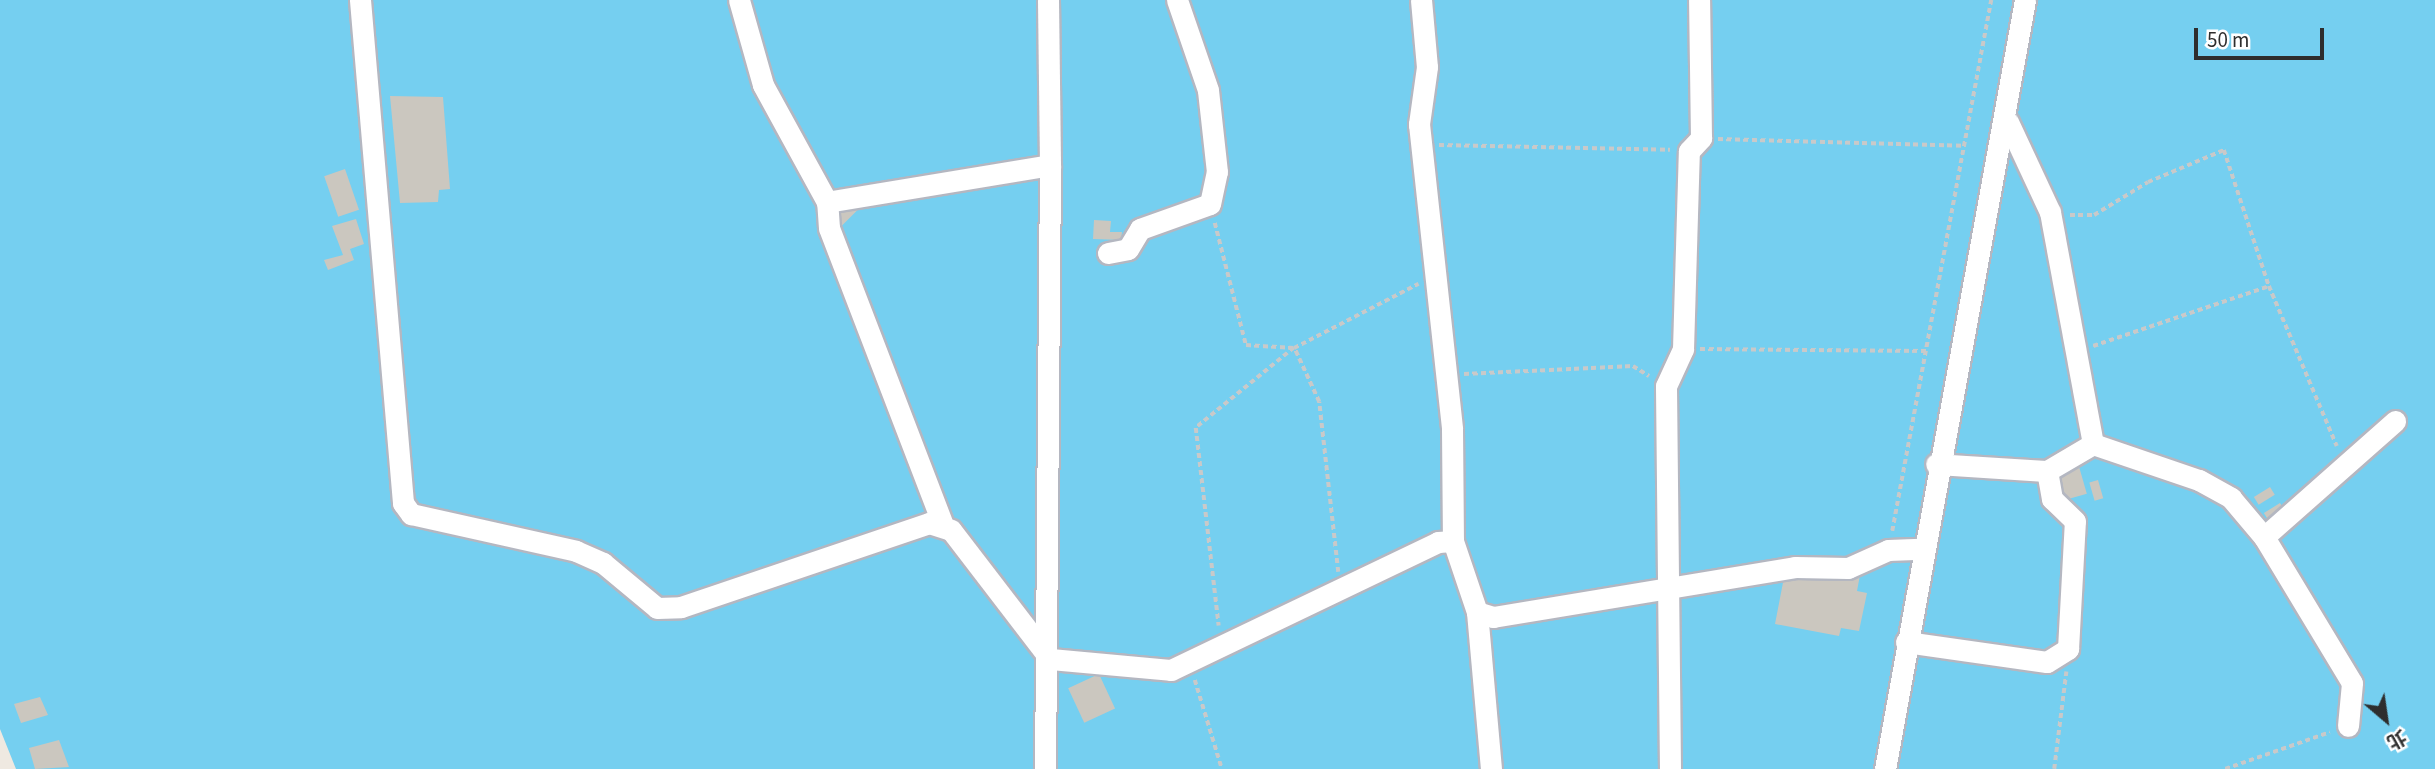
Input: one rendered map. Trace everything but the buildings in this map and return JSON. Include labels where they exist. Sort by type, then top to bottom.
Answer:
[{"type":"lane","points":[[360,0],[403,502],[411,514],[576,551],[603,563],[657,608],[681,607],[929,523],[943,525]]},
{"type":"lane","points":[[739,0],[762,85],[827,202],[829,228],[943,525],[1046,654],[1171,670],[1192,664],[1340,591],[1453,541]]},
{"type":"lane","points":[[1045,769],[1050,165],[1048,0]]},
{"type":"lane","points":[[1108,253],[1128,249],[1140,229],[1210,204],[1217,172],[1208,90],[1177,0]]},
{"type":"lane","points":[[1421,0],[1427,67],[1421,145],[1446,375],[1453,541],[1477,612],[1491,769]]},
{"type":"lane","points":[[1670,769],[1672,590],[1666,386],[1683,349],[1695,144],[1699,0]]},
{"type":"lane","points":[[1885,769],[1936,464],[2008,122],[2025,0]]},
{"type":"lane","points":[[2008,122],[2051,215],[2093,444]]},
{"type":"lane","points":[[827,202],[1050,165]]},
{"type":"lane","points":[[2264,537],[2395,421]]},
{"type":"lane","points":[[1936,464],[2047,471],[2093,444]]},
{"type":"lane","points":[[2093,444],[2210,486],[2231,498],[2264,537],[2352,683],[2348,726]]},
{"type":"lane","points":[[1906,642],[2047,662],[2068,649],[2075,521],[2052,499],[2047,471]]},
{"type":"lane","points":[[1477,612],[1493,617],[1672,590],[1795,567],[1848,568],[1888,550],[1921,549]]},
{"type":"path","points":[[1888,550],[1992,0]]},
{"type":"path","points":[[1421,145],[1964,146]]},
{"type":"path","points":[[2051,215],[2094,215],[2148,182],[2224,150],[2269,286],[2345,464]]},
{"type":"path","points":[[1210,204],[1246,345],[1294,348]]},
{"type":"path","points":[[1222,649],[1196,428],[1294,348],[1435,276]]},
{"type":"path","points":[[2076,353],[2269,286]]},
{"type":"path","points":[[1294,348],[1319,402],[1340,591]]},
{"type":"path","points":[[1683,349],[1926,351]]},
{"type":"path","points":[[1446,375],[1633,366],[1666,386]]},
{"type":"path","points":[[2054,769],[2068,649]]},
{"type":"path","points":[[1192,664],[1222,769]]},
{"type":"path","points":[[2225,769],[2348,726]]},
{"type":"water","points":[[0,0],[2435,0],[2435,769],[16,769],[0,729]]}]
